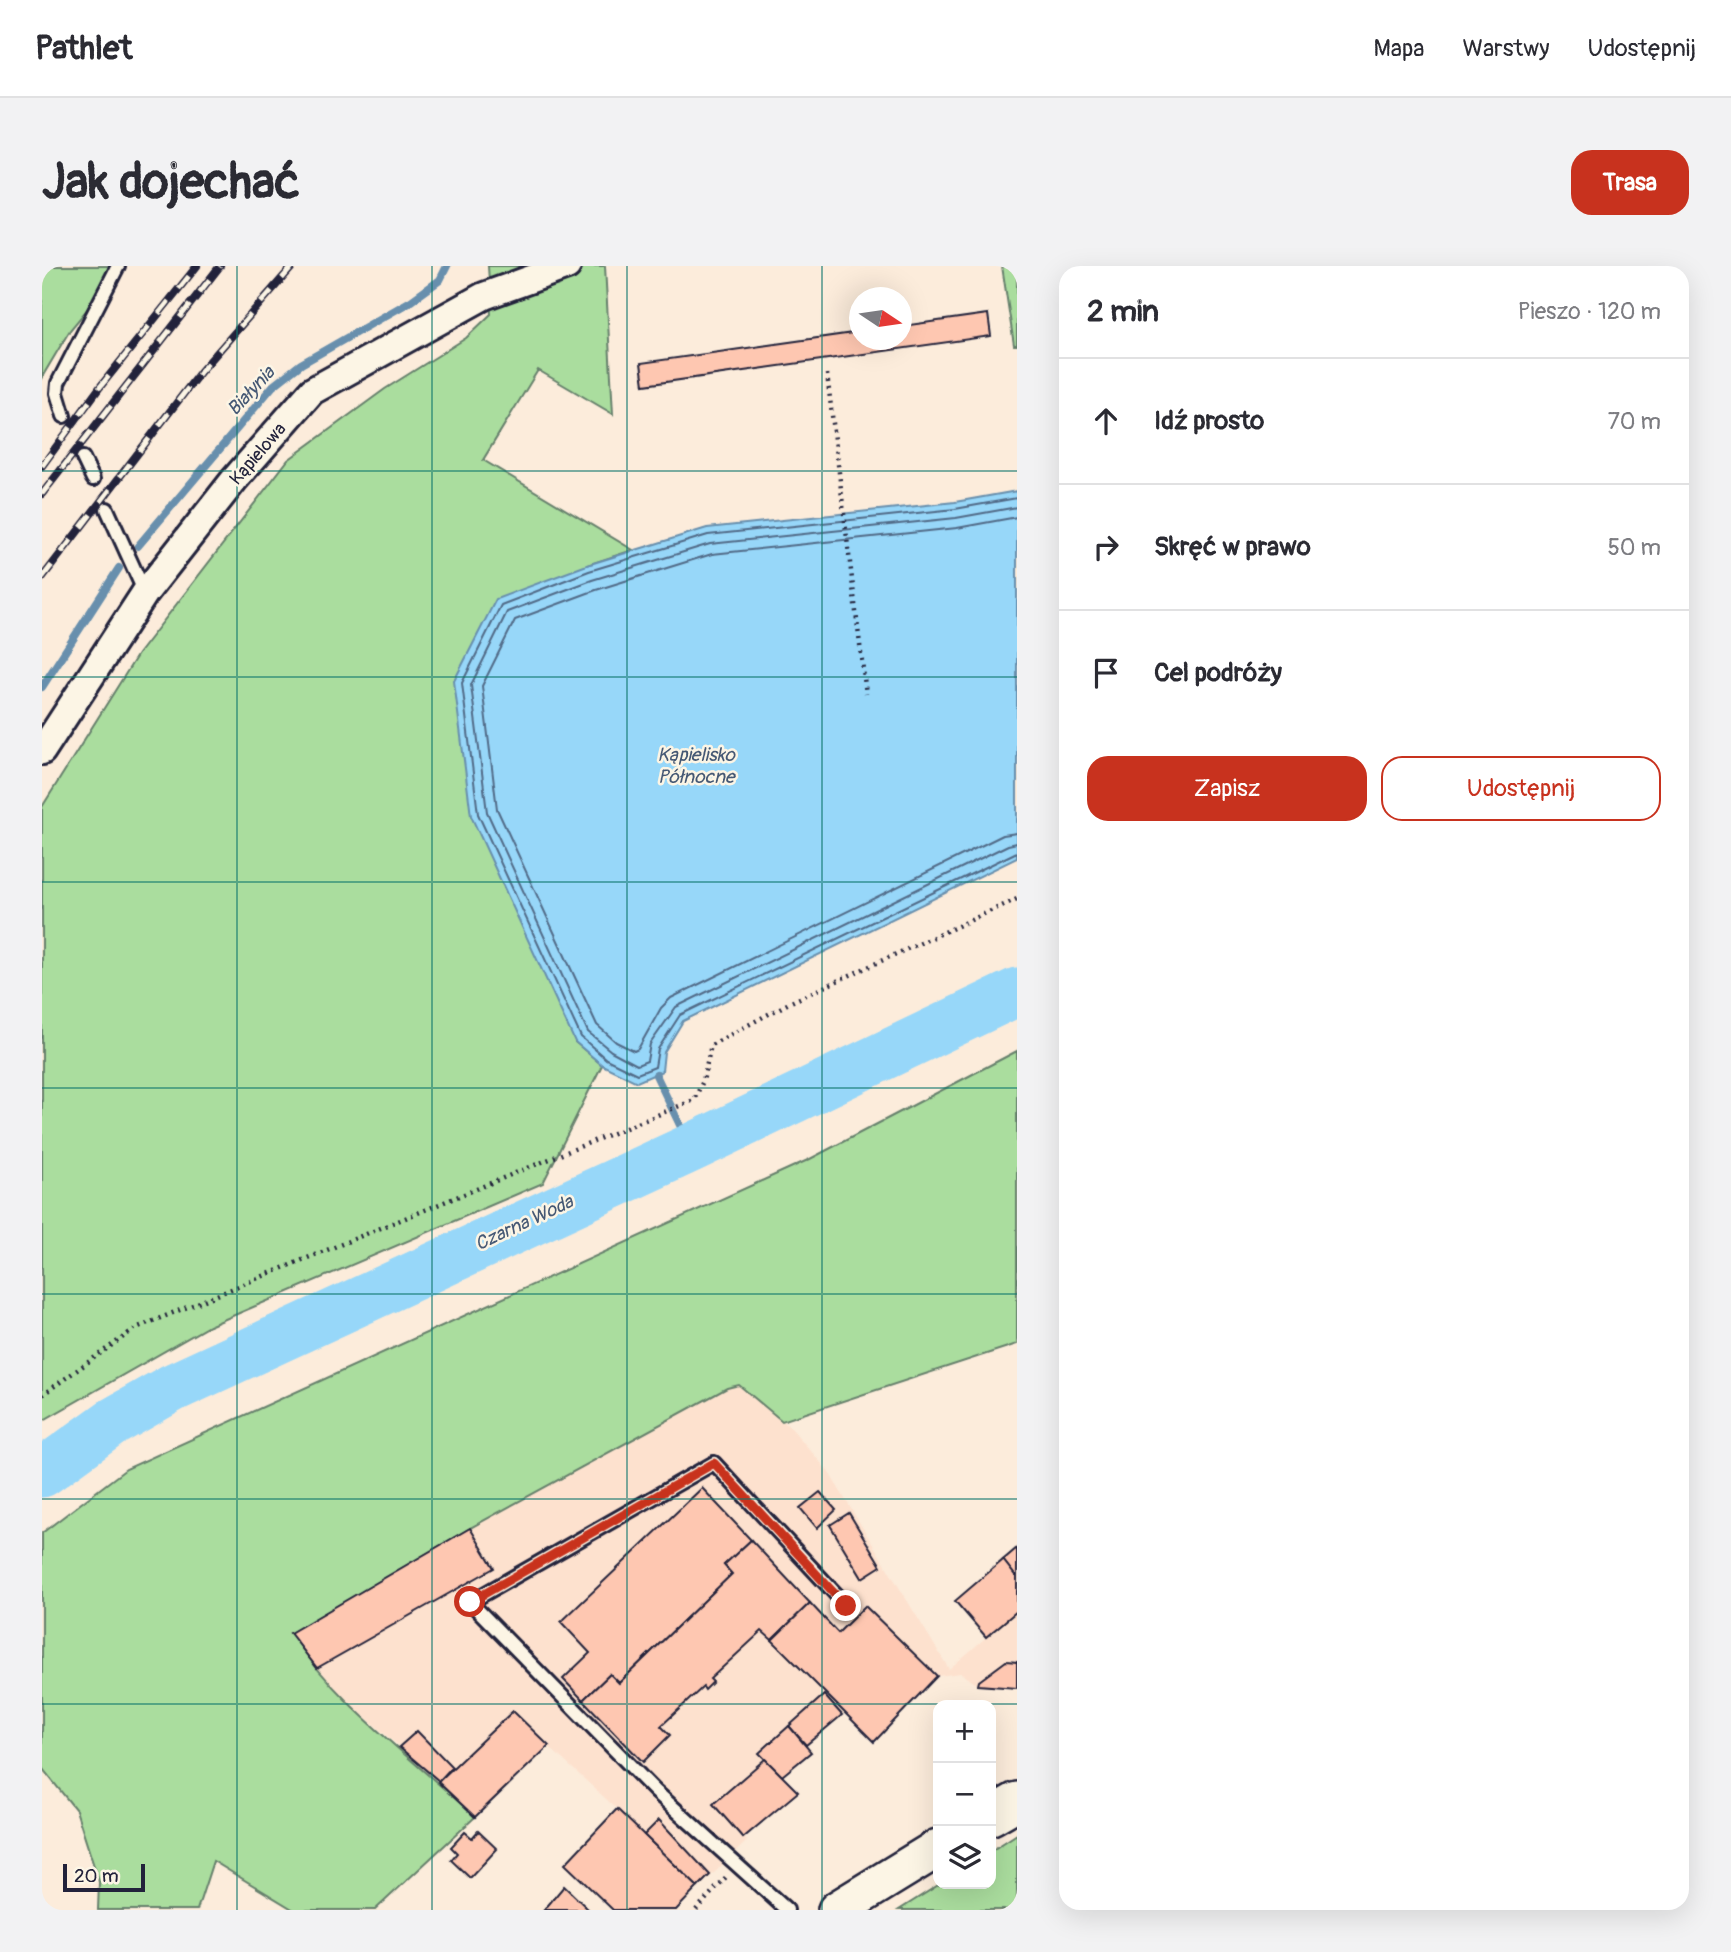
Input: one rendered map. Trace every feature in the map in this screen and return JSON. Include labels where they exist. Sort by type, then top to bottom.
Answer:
[{"type":"street","name":"Kąpielowa","points":[[42,751],[145,593],[234,480],[312,391],[484,296],[567,266]]},
{"type":"street","points":[[996,1813],[1017,1801]]},
{"type":"street","points":[[837,1910],[933,1851]]},
{"type":"lane","points":[[64,416],[57,393],[58,383],[118,266]]},
{"type":"lane","points":[[83,458],[93,479]]},
{"type":"lane","points":[[107,509],[145,593]]},
{"type":"lane","points":[[787,1910],[655,1791],[470,1602],[714,1463],[846,1606]]},
{"type":"path","points":[[827,374],[866,694]]},
{"type":"path","points":[[42,1395],[136,1328],[694,1100],[703,1081],[710,1045],[791,1002],[1017,899]]},
{"type":"path","points":[[696,1910],[738,1863]]},
{"type":"shaded area","points":[[739,1385],[792,1429],[828,1471],[949,1669],[1017,1611],[1017,1688],[978,1685],[961,1673],[937,1676],[874,1742],[844,1713],[806,1745],[811,1752],[783,1776],[744,1837],[747,1841],[676,1910],[613,1910],[565,1864],[617,1809],[549,1747],[475,1817],[439,1781],[335,1691],[290,1633],[470,1528],[727,1388]]},
{"type":"green space","points":[[42,266],[123,266],[70,330],[42,377]]},
{"type":"green space","points":[[488,266],[605,266],[613,414],[538,370],[483,460],[633,550],[587,565],[575,1042],[602,1065],[543,1183],[209,1326],[42,1421],[42,807],[138,654],[288,460],[385,389],[466,338],[491,314]]},
{"type":"green space","points":[[1002,266],[1017,266],[1017,345],[1014,345]]},
{"type":"green space","points":[[1017,1051],[1017,1344],[782,1421],[739,1385],[727,1388],[470,1528],[291,1633],[331,1684],[354,1708],[475,1817],[375,1910],[294,1910],[213,1861],[197,1910],[98,1910],[99,1882],[76,1810],[42,1768],[42,1533],[126,1469],[810,1159]]},
{"type":"green space","points":[[1017,1834],[1017,1910],[899,1910],[933,1888],[996,1889],[996,1848]]},
{"type":"water","name":"Kąpielisko Północne","points":[[1017,491],[1017,858],[683,1021],[664,1052],[662,1071],[637,1082],[602,1065],[575,1042],[471,816],[454,681],[496,599],[587,565],[707,528],[955,502]]},
{"type":"building","points":[[988,314],[991,336],[912,347],[912,325]]},
{"type":"building","points":[[849,334],[849,350],[892,350],[644,385],[641,363]]},
{"type":"building","points":[[702,1488],[751,1540],[724,1565],[732,1574],[619,1683],[610,1674],[583,1700],[563,1679],[590,1653],[561,1622]]},
{"type":"building","points":[[820,1492],[836,1510],[817,1528],[800,1508]]},
{"type":"building","points":[[849,1513],[881,1566],[862,1578],[830,1525]]},
{"type":"building","points":[[470,1528],[494,1568],[317,1668],[290,1633]]},
{"type":"building","points":[[751,1540],[810,1603],[772,1640],[762,1631],[710,1679],[713,1682],[705,1690],[703,1687],[661,1726],[670,1735],[643,1762],[583,1700],[610,1674],[619,1683],[732,1574],[724,1565]]},
{"type":"building","points":[[1017,1548],[1017,1578],[1003,1560]]},
{"type":"building","points":[[1003,1560],[1017,1578],[1017,1611],[986,1637],[955,1601]]},
{"type":"building","points":[[810,1603],[838,1633],[865,1606],[937,1676],[874,1742],[772,1640]]},
{"type":"building","points":[[1006,1661],[1017,1662],[1017,1688],[978,1685],[979,1681]]},
{"type":"building","points":[[824,1695],[842,1715],[806,1745],[789,1726]]},
{"type":"building","points":[[513,1711],[549,1746],[475,1817],[438,1782]]},
{"type":"building","points":[[789,1726],[811,1752],[782,1776],[759,1753]]},
{"type":"building","points":[[417,1731],[452,1767],[439,1781],[399,1747]]},
{"type":"building","points":[[765,1759],[798,1792],[743,1838],[713,1804]]},
{"type":"building","points":[[617,1809],[698,1887],[676,1910],[613,1910],[565,1864]]},
{"type":"building","points":[[659,1820],[710,1875],[698,1887],[644,1835]]},
{"type":"building","points":[[478,1831],[497,1849],[470,1878],[451,1860],[457,1853],[451,1847],[465,1832],[472,1838]]},
{"type":"building","points":[[564,1886],[589,1910],[544,1910]]},
{"type":"waterway","name":"Białynia","points":[[138,546],[273,386],[301,364],[411,301],[440,280],[447,266]]},
{"type":"waterway","name":"Białynia","points":[[42,687],[119,568]]},
{"type":"waterway","name":"Czarna Woda","points":[[42,1473],[111,1423],[172,1388],[691,1148],[1017,992]]},
{"type":"waterway","points":[[656,1075],[691,1148]]},
{"type":"railway","points":[[42,466],[100,387],[197,266]]},
{"type":"railway","points":[[42,494],[220,266]]},
{"type":"railway","points":[[42,578],[201,371],[293,266]]},
{"type":"route","points":[[470,1602],[714,1463],[846,1606]]}]
